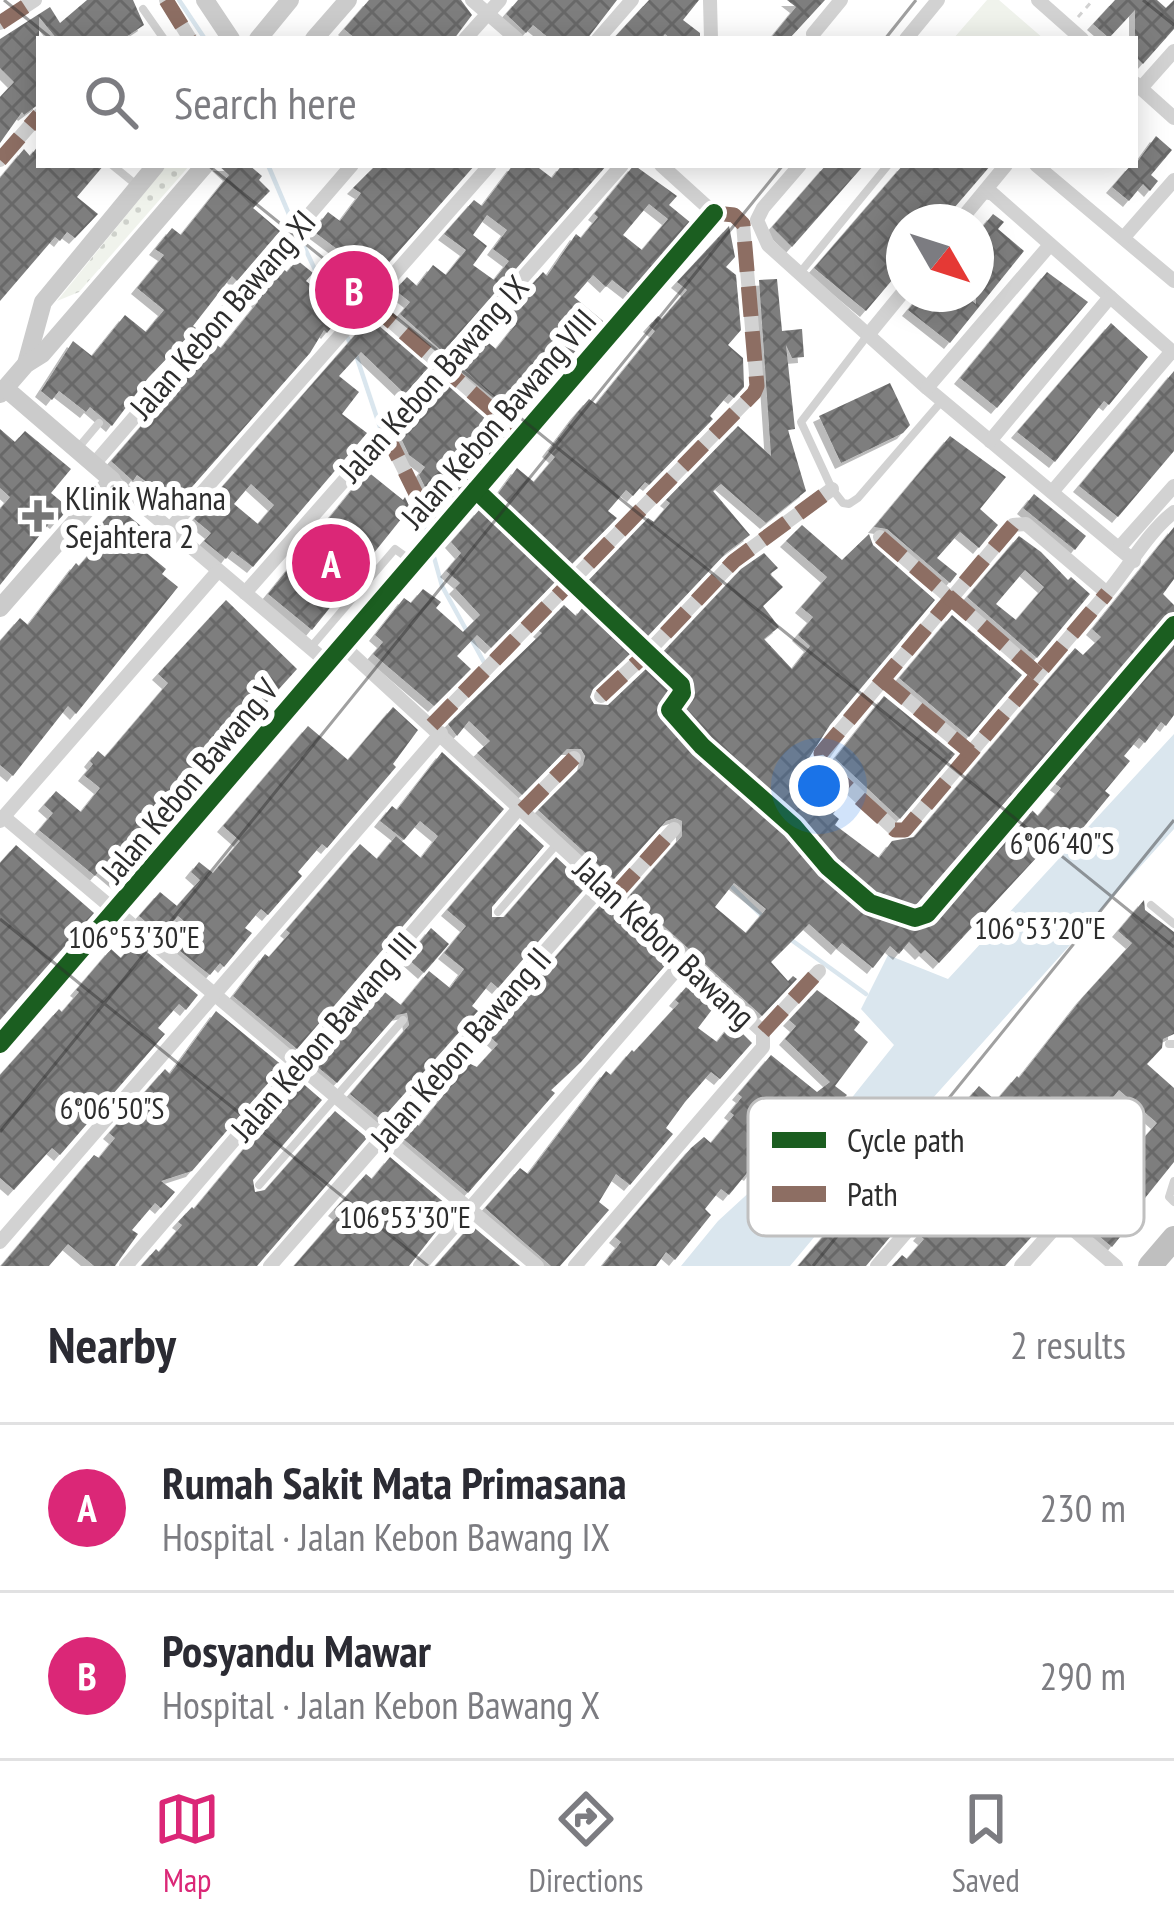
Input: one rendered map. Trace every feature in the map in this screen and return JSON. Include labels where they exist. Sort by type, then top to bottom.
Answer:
[{"type":"street","points":[[0,23],[35,0]]},
{"type":"street","points":[[166,0],[188,36]]},
{"type":"street","points":[[205,0],[229,36]]},
{"type":"street","points":[[260,36],[290,0]]},
{"type":"street","points":[[317,36],[348,0]]},
{"type":"street","points":[[472,0],[514,36]]},
{"type":"street","points":[[468,36],[500,0]]},
{"type":"street","points":[[601,36],[632,0]]},
{"type":"street","points":[[710,0],[711,36]]},
{"type":"street","points":[[813,34],[842,0]]},
{"type":"street","points":[[908,36],[938,0]]},
{"type":"street","points":[[1038,0],[1079,36]]},
{"type":"street","points":[[1174,51],[1138,86],[1174,118]]},
{"type":"street","points":[[0,160],[36,118]]},
{"type":"street","points":[[26,364],[40,309],[154,168]]},
{"type":"street","points":[[203,168],[42,354],[2,388],[328,663]]},
{"type":"street","name":"Jalan Kebon Bawang XI","points":[[94,464],[349,168]]},
{"type":"street","points":[[170,529],[487,168]]},
{"type":"street","name":"Jalan Kebon Bawang IX","points":[[245,593],[619,168]]},
{"type":"street","points":[[0,1242],[487,666],[757,386],[743,224],[734,215],[714,213],[664,168]]},
{"type":"street","points":[[797,168],[758,220],[768,245],[927,388],[1135,561]]},
{"type":"street","points":[[976,204],[1004,168]]},
{"type":"street","points":[[1040,168],[1174,280]]},
{"type":"street","points":[[1125,236],[1174,180]]},
{"type":"street","points":[[986,193],[993,194],[1173,352],[1052,492]]},
{"type":"street","name":"Jalan Kebon Bawang VIII","points":[[328,663],[714,213]]},
{"type":"street","points":[[927,388],[1049,245]]},
{"type":"street","points":[[52,291],[52,309],[71,316]]},
{"type":"street","points":[[991,441],[1110,298]]},
{"type":"street","points":[[370,302],[521,436]]},
{"type":"street","points":[[868,335],[887,312]]},
{"type":"street","points":[[381,436],[422,504],[443,527]]},
{"type":"street","points":[[0,608],[112,481]]},
{"type":"street","points":[[1119,548],[1174,486]]},
{"type":"street","points":[[601,695],[646,655],[734,561],[832,489]]},
{"type":"street","points":[[476,490],[682,688],[670,706],[672,713],[702,746],[794,827],[828,867],[869,903],[922,919],[1174,626]]},
{"type":"street","points":[[1107,592],[1020,523],[1013,525],[821,753],[820,760],[895,830],[905,830],[1135,561],[1162,521],[1174,512]]},
{"type":"street","points":[[880,537],[1038,674]]},
{"type":"street","points":[[2,819],[218,571]]},
{"type":"street","name":"Jalan Kebon Bawang","points":[[343,646],[763,1032],[763,1048],[574,1266]]},
{"type":"street","name":"Jalan Kebon Bawang V","points":[[0,1044],[328,663]]},
{"type":"street","points":[[883,680],[970,752]]},
{"type":"street","name":"Jalan Kebon Bawang III","points":[[126,1266],[521,808],[574,758]]},
{"type":"street","name":"Jalan Kebon Bawang V","points":[[2,819],[118,909]]},
{"type":"street","name":"Jalan Kebon Bawang II","points":[[270,1266],[384,1134],[609,890],[674,829]]},
{"type":"street","points":[[118,909],[537,1266]]},
{"type":"street","points":[[420,1266],[685,960]]},
{"type":"street","points":[[763,1032],[819,971]]},
{"type":"street","points":[[877,1266],[903,1236]]},
{"type":"street","points":[[1022,1266],[1048,1236]]},
{"type":"street","points":[[1081,1236],[1116,1266]]},
{"type":"lane","points":[[143,10],[162,36]]},
{"type":"lane","points":[[116,168],[139,187]]},
{"type":"lane","points":[[799,274],[885,168]]},
{"type":"lane","points":[[868,335],[801,422],[843,503],[858,498],[943,401]]},
{"type":"lane","points":[[77,449],[100,423]]},
{"type":"lane","points":[[310,648],[395,549],[416,558]]},
{"type":"lane","points":[[498,912],[558,843]]},
{"type":"lane","points":[[1151,905],[1174,924]]},
{"type":"lane","points":[[259,1185],[403,1020]]},
{"type":"lane","points":[[1174,1180],[1168,1197],[1174,1202]]},
{"type":"path","points":[[1070,28],[1094,0]]},
{"type":"shaded area","points":[[987,0],[999,0],[1041,36],[956,36]]},
{"type":"shaded area","points":[[165,168],[187,168],[79,292],[57,301]]},
{"type":"shaded area","points":[[1174,734],[1174,829],[933,1098],[852,1098],[894,1045],[861,1009],[888,955],[948,979]]},
{"type":"shaded area","points":[[748,1194],[748,1236],[815,1236],[790,1266],[681,1266]]},
{"type":"building","points":[[87,0],[133,0],[144,25],[128,36],[55,36],[39,17],[36,106],[22,112],[0,143],[0,97],[14,82],[0,68],[0,39],[50,7],[60,23]]},
{"type":"building","points":[[369,0],[461,0],[472,15],[456,36],[352,36],[344,29]]},
{"type":"building","points":[[518,0],[617,0],[589,36],[546,36],[533,25],[526,33],[506,14]]},
{"type":"building","points":[[649,0],[699,0],[683,20],[700,36],[616,36]]},
{"type":"building","points":[[787,0],[825,0],[792,36],[772,36],[796,7]]},
{"type":"building","points":[[1115,0],[1157,0],[1166,8],[1174,0],[1174,29],[1143,64],[1138,59],[1135,10],[1111,36],[1093,24]]},
{"type":"building","points":[[1156,136],[1172,150],[1151,175],[1158,181],[1150,191],[1143,184],[1129,201],[1112,187],[1128,168],[1138,168]]},
{"type":"building","points":[[24,149],[30,156],[36,149],[36,168],[101,168],[77,197],[98,214],[75,238],[67,232],[60,241],[55,237],[0,301],[0,178]]},
{"type":"building","points":[[221,168],[253,168],[262,176],[259,180],[270,191],[253,208],[280,231],[237,281],[232,276],[193,326],[196,328],[148,378],[112,426],[90,407],[86,412],[59,391],[52,400],[41,391],[73,341],[92,356],[125,315],[146,332],[164,310],[137,288],[164,255],[155,249],[172,228],[181,235],[229,175]]},
{"type":"building","points":[[373,168],[472,168],[355,301],[340,288],[353,273],[331,255],[337,249],[313,231],[328,212],[340,221],[361,193],[353,188]]},
{"type":"building","points":[[511,168],[539,168],[552,178],[560,168],[604,168],[443,352],[400,314],[410,302],[395,290],[407,277],[417,286],[433,265],[446,275],[466,250],[444,234],[474,200],[482,206]],"holes":[[[487,215],[507,230],[493,249],[509,261],[494,280],[473,265],[487,246],[473,235]]]},
{"type":"building","points":[[632,168],[638,168],[677,196],[669,205],[691,223],[630,294],[612,280],[606,287],[593,275],[574,297],[603,321],[516,416],[460,366],[484,339],[496,349],[516,324],[505,315],[543,272],[547,276],[576,234],[581,238],[598,217],[594,214]],"holes":[[[649,204],[668,219],[642,250],[623,235]]]},
{"type":"building","points":[[823,168],[861,168],[792,247],[772,227]]},
{"type":"building","points":[[900,168],[988,168],[957,204],[886,204],[886,287],[866,311],[814,268]]},
{"type":"building","points":[[994,215],[1004,222],[998,229],[1024,251],[994,288]]},
{"type":"building","points":[[729,226],[735,257],[726,267],[736,275],[741,330],[728,345],[743,358],[744,387],[734,398],[729,394],[710,416],[713,419],[649,485],[645,482],[633,496],[626,490],[608,511],[617,518],[571,565],[497,495],[517,468],[534,482],[555,457],[548,451],[576,414],[589,399],[596,404],[655,331],[649,326],[658,316],[662,319],[687,290],[677,282]]},
{"type":"building","points":[[297,260],[313,273],[306,281],[324,295],[316,305],[336,322],[327,333],[324,330],[310,353],[177,504],[137,475],[133,481],[111,461],[214,343],[221,348],[280,266],[287,272]]},
{"type":"building","points":[[1047,272],[1088,302],[997,408],[960,378]]},
{"type":"building","points":[[777,279],[782,331],[802,329],[804,357],[792,358],[786,345],[795,429],[788,430],[806,491],[766,523],[721,484],[713,491],[750,535],[726,553],[647,637],[588,581],[648,518],[654,522],[670,503],[666,500],[738,426],[771,456],[759,280]]},
{"type":"building","points":[[911,312],[975,312],[950,343]]},
{"type":"building","points":[[370,318],[428,368],[405,394],[361,352],[339,376],[359,392],[342,414],[367,433],[253,567],[232,551],[226,559],[204,541],[211,533],[194,519]],"holes":[[[251,484],[274,505],[258,524],[234,504]]]},
{"type":"building","points":[[1111,323],[1148,357],[1109,405],[1104,401],[1055,462],[1017,432]]},
{"type":"building","points":[[1174,371],[1174,451],[1118,517],[1079,486]]},
{"type":"building","points":[[445,383],[506,437],[444,510],[430,497],[419,475],[425,467],[409,455],[400,436]]},
{"type":"building","points":[[890,383],[910,425],[903,433],[841,463],[819,416]]},
{"type":"building","points":[[0,429],[15,442],[25,431],[71,469],[51,493],[69,508],[56,523],[52,520],[0,585],[0,509],[10,497],[0,488]]},
{"type":"building","points":[[950,436],[1006,477],[980,509],[998,525],[979,548],[960,532],[937,558],[957,574],[950,583],[887,529],[874,527]]},
{"type":"building","points":[[367,471],[403,500],[405,497],[410,508],[312,630],[268,594]]},
{"type":"building","points":[[1034,494],[1086,536],[1075,550],[1023,508]]},
{"type":"building","points":[[117,506],[154,537],[143,550],[166,569],[162,574],[178,587],[76,714],[68,706],[13,776],[0,765],[0,641],[20,618],[28,625],[76,563],[79,566],[104,537],[96,530]]},
{"type":"building","points":[[480,509],[556,581],[491,648],[477,635],[457,656],[471,669],[434,706],[373,654],[383,642],[375,635],[404,598],[411,603],[423,589],[441,602],[436,608],[463,632],[480,615],[455,588],[460,583],[446,571],[461,553],[451,542]]},
{"type":"building","points":[[802,525],[842,560],[869,534],[873,545],[935,600],[830,725],[809,758],[812,768],[845,799],[833,814],[839,819],[835,825],[879,858],[892,841],[914,837],[1075,648],[1083,655],[1101,637],[1092,629],[1174,527],[1174,579],[1163,594],[1174,605],[1174,614],[1165,618],[915,906],[876,893],[710,738],[684,709],[693,693],[690,678],[663,652],[741,569],[764,553],[778,568],[770,574],[783,587],[763,606],[779,627],[764,639],[792,669],[810,646],[798,635],[813,617],[801,607],[827,577],[786,541]]},
{"type":"building","points":[[1019,536],[1090,594],[1037,658],[967,597]],"holes":[[[1025,570],[1044,587],[1016,620],[996,604]]]},
{"type":"building","points":[[226,600],[297,669],[167,813],[130,860],[137,866],[121,886],[101,869],[95,876],[39,830],[53,813],[44,805],[56,791],[81,812],[100,788],[84,775],[93,764],[90,761],[98,751],[105,757],[168,683],[158,674]]},
{"type":"building","points":[[564,605],[576,616],[583,607],[631,653],[593,689],[594,704],[608,705],[647,668],[670,690],[660,704],[660,714],[695,754],[863,912],[911,929],[935,922],[1031,809],[1038,816],[1061,788],[1054,783],[1174,642],[1174,715],[1166,726],[1161,722],[1145,743],[1139,738],[1124,756],[1130,761],[1105,791],[1110,795],[1073,840],[1061,831],[939,963],[909,942],[899,954],[890,946],[873,968],[842,943],[837,949],[809,924],[771,962],[788,981],[793,976],[797,979],[762,1016],[630,895],[682,836],[682,821],[666,821],[614,879],[538,810],[583,765],[581,749],[567,749],[522,795],[477,753],[490,741],[469,721],[457,736],[448,724],[542,633],[539,631]],"holes":[[[734,883],[766,909],[746,933],[715,907]]]},
{"type":"building","points":[[952,615],[1022,675],[969,737],[899,678]]},
{"type":"building","points":[[884,696],[955,754],[900,819],[835,758]]},
{"type":"building","points":[[393,707],[418,730],[393,764],[396,767],[327,848],[322,844],[268,915],[261,909],[245,928],[252,933],[224,967],[220,963],[210,975],[180,951],[197,932],[178,916],[161,935],[139,916],[160,892],[177,906],[200,880],[191,872],[199,862],[213,873],[240,841],[223,826],[308,726],[348,760]]},
{"type":"building","points":[[442,752],[504,809],[297,1049],[233,996],[360,844],[377,859],[396,836],[421,858],[438,836],[420,821],[404,840],[380,821],[392,806],[397,810]]},
{"type":"building","points":[[520,824],[544,846],[492,907],[492,917],[504,917],[556,857],[587,886],[498,988],[491,982],[472,1006],[478,1011],[381,1120],[350,1094],[409,1025],[407,1013],[397,1015],[337,1083],[314,1064],[381,989],[401,1005],[429,971],[450,988],[464,969],[444,953],[466,926],[447,910]]},
{"type":"building","points":[[16,845],[94,913],[0,1020],[0,863]]},
{"type":"building","points":[[1144,900],[1145,910],[1174,932],[1174,1034],[1163,1039],[1162,1048],[1147,1064],[1174,1088],[1174,1162],[1144,1199],[1144,1138],[1157,1123],[1144,1112],[1144,1098],[1128,1098],[1119,1090],[1112,1098],[999,1098],[1132,943],[1118,931]]},
{"type":"building","points":[[602,903],[669,961],[551,1090],[555,1093],[468,1193],[401,1137],[414,1122],[419,1126],[457,1078],[464,1061],[477,1067],[498,1044],[488,1035]]},
{"type":"building","points":[[431,928],[449,944],[424,973],[407,958]]},
{"type":"building","points":[[135,942],[198,995],[186,1010],[179,1004],[158,1028],[165,1034],[60,1155],[52,1148],[14,1190],[0,1178],[0,1075],[59,1009],[62,1012],[111,949],[121,958]]},
{"type":"building","points":[[687,986],[714,1007],[698,1028],[717,1042],[732,1023],[752,1043],[720,1079],[711,1072],[685,1102],[666,1128],[673,1134],[630,1185],[616,1174],[599,1202],[609,1210],[560,1266],[551,1266],[485,1208],[520,1168],[528,1174],[606,1071],[611,1075],[634,1052],[679,1003],[675,1000]]},
{"type":"building","points":[[817,990],[860,1022],[854,1030],[868,1042],[835,1086],[847,1095],[748,1098],[748,1174],[729,1195],[721,1189],[705,1209],[711,1215],[675,1260],[666,1252],[656,1266],[602,1266],[621,1242],[615,1237],[691,1148],[704,1137],[711,1143],[734,1115],[730,1112],[742,1097],[738,1094],[771,1055],[817,1092],[830,1082],[785,1039],[796,1026],[789,1020]]},
{"type":"building","points":[[216,1011],[283,1066],[192,1171],[161,1181],[175,1192],[161,1208],[155,1203],[132,1230],[138,1234],[115,1266],[94,1266],[68,1244],[49,1266],[1,1266],[94,1155],[99,1158],[115,1138],[109,1133],[165,1069],[170,1074]]},
{"type":"building","points":[[300,1081],[322,1100],[253,1180],[255,1192],[265,1190],[335,1111],[367,1138],[257,1266],[141,1266],[156,1249],[159,1252],[182,1225],[178,1222]]},
{"type":"building","points":[[979,1086],[993,1098],[969,1098]]},
{"type":"building","points":[[390,1157],[453,1210],[409,1266],[294,1266],[339,1214],[334,1210],[366,1174],[372,1179]]},
{"type":"building","points":[[471,1225],[520,1266],[435,1266]]},
{"type":"building","points":[[823,1236],[891,1236],[866,1266],[798,1266]]},
{"type":"building","points":[[920,1236],[1032,1236],[1005,1266],[892,1266],[902,1255],[907,1259],[924,1239]]},
{"type":"building","points":[[1099,1236],[1121,1236],[1112,1247]]},
{"type":"waterway","points":[[179,0],[203,36]]},
{"type":"waterway","points":[[269,168],[294,226]]},
{"type":"waterway","points":[[299,236],[351,345]]},
{"type":"waterway","points":[[356,355],[381,430]]},
{"type":"waterway","points":[[420,510],[429,539]]},
{"type":"waterway","points":[[432,550],[442,586],[485,664]]},
{"type":"waterway","points":[[728,883],[763,917]]},
{"type":"waterway","points":[[790,939],[866,994]]},
{"type":"marked path","points":[[0,23],[35,0]]},
{"type":"marked path","points":[[166,0],[188,36]]},
{"type":"marked path","points":[[0,160],[36,118]]},
{"type":"marked path","points":[[432,725],[754,393],[743,224],[734,215],[714,213]]},
{"type":"marked path","points":[[370,303],[522,436]]},
{"type":"marked path","points":[[385,431],[421,504],[445,525]]},
{"type":"marked path","points":[[601,696],[734,561],[832,489]]},
{"type":"marked path","points":[[1013,525],[821,753],[823,765],[895,830],[905,830],[1107,593]]},
{"type":"marked path","points":[[880,537],[1038,674]]},
{"type":"marked path","points":[[883,680],[970,752]]},
{"type":"marked path","points":[[523,810],[574,758]]},
{"type":"marked path","points":[[615,895],[674,829]]},
{"type":"marked path","points":[[763,1032],[819,971]]},
{"type":"cycle path","points":[[0,1044],[714,213]]},
{"type":"cycle path","points":[[476,490],[681,685],[682,693],[670,710],[702,746],[794,827],[828,867],[870,903],[915,918],[927,914],[1174,625]]},
{"type":"place","name":"Posyandu Mawar","points":[[354,290]]},
{"type":"place","name":"Klinik Wahana Sejahtera 2","points":[[38,516]]},
{"type":"place","name":"Rumah Sakit Mata Primasana","points":[[331,563]]}]
